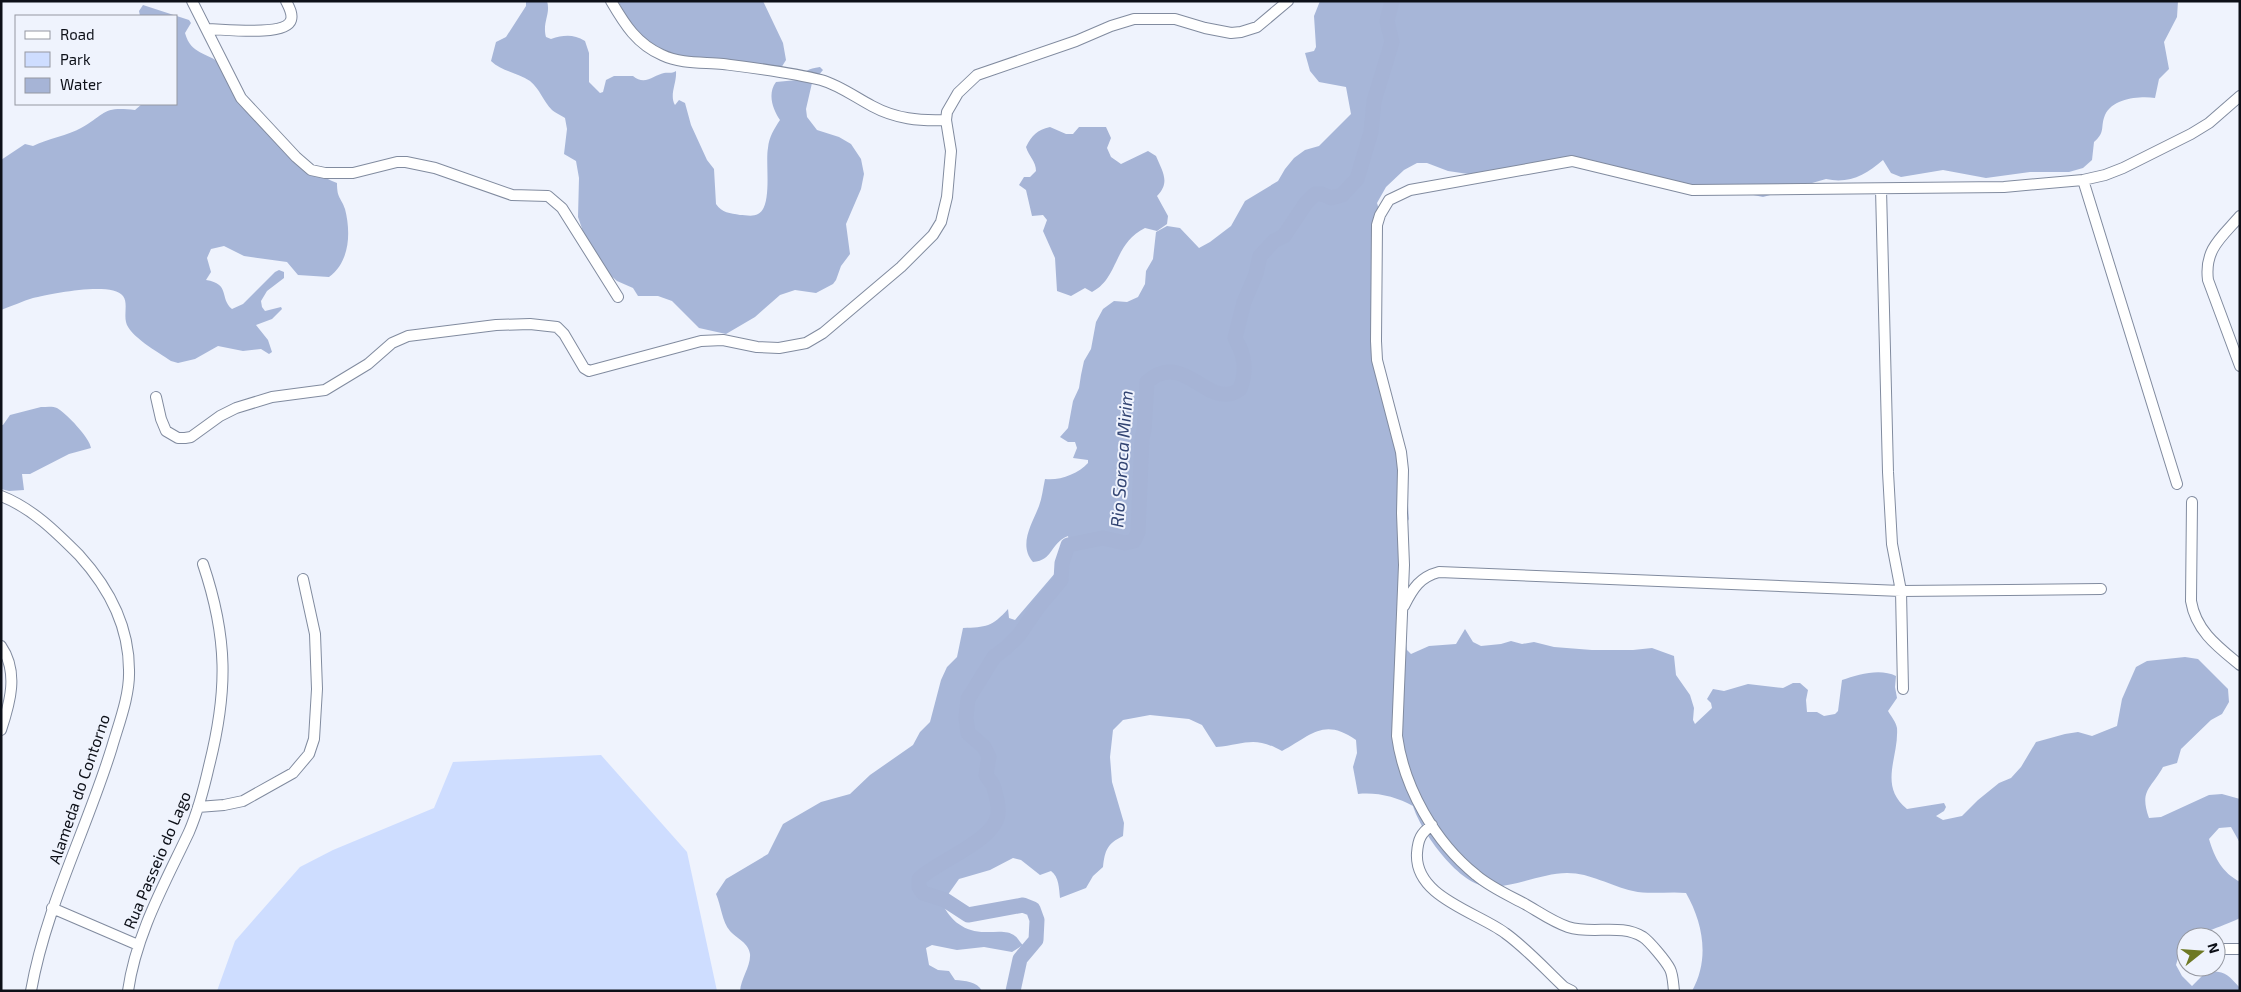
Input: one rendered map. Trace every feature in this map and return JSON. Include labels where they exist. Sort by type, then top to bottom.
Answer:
[{"type":"street","points":[[192,1],[208,29],[241,98],[296,157],[311,170],[325,173],[353,173],[397,162],[406,162],[434,168],[512,194],[548,196],[562,208],[618,297]]},
{"type":"street","points":[[208,29],[268,31],[280,29],[287,26],[291,21],[292,14],[286,1]]},
{"type":"street","points":[[611,1],[635,38],[648,48],[671,59],[795,74],[831,84],[872,106],[899,117],[914,120],[946,120]]},
{"type":"street","points":[[156,397],[160,419],[166,431],[172,435],[185,438],[191,437],[220,416],[236,408],[272,397],[325,390],[368,364],[392,344],[417,334],[496,325],[530,324],[557,327],[564,334],[584,368],[594,371],[701,341],[722,340],[770,348],[806,343],[823,333],[901,268],[933,234],[941,222],[947,197],[951,151],[946,120],[947,112],[958,93],[978,75],[1067,44],[1111,26],[1134,20],[1170,19],[1231,33],[1241,32],[1257,27],[1288,1]]},
{"type":"street","points":[[1674,991],[1670,969],[1644,937],[1626,930],[1582,930],[1553,920],[1476,876],[1459,859],[1432,825],[1416,796],[1400,757],[1397,736],[1404,565],[1403,470],[1402,452],[1377,360],[1377,225],[1380,214],[1389,200],[1410,190],[1572,161],[1692,190],[2004,186],[2083,180],[2114,172],[2191,134],[2209,123],[2240,96]]},
{"type":"street","points":[[2083,180],[2177,484]]},
{"type":"street","points":[[1881,189],[1891,530],[1902,591],[1903,688]]},
{"type":"street","points":[[2240,216],[2212,248],[2207,266],[2208,280],[2240,366]]},
{"type":"street","name":"Alameda do Contorno","points":[[1,496],[23,506],[40,519],[97,574],[118,612],[128,652],[130,672],[127,692],[105,768],[52,908],[35,969],[31,991]]},
{"type":"street","points":[[2192,502],[2191,601],[2193,612],[2197,622],[2211,642],[2240,665]]},
{"type":"street","name":"Rua Passeio do Lago","points":[[128,991],[138,945],[198,807],[213,749],[222,702],[224,660],[218,617],[204,564]]},
{"type":"street","points":[[1402,609],[1418,582],[1440,572],[1902,591],[2101,589]]},
{"type":"street","points":[[198,807],[224,806],[244,801],[293,773],[309,754],[314,739],[315,634],[303,579]]},
{"type":"street","points":[[1,646],[8,659],[12,681],[11,693],[1,730]]},
{"type":"street","points":[[1432,825],[1421,834],[1416,866],[1430,885],[1453,906],[1505,933],[1572,991]]},
{"type":"street","points":[[52,908],[138,945]]},
{"type":"street","points":[[2226,949],[2240,949]]},
{"type":"green space","points":[[601,755],[687,852],[717,991],[217,991],[235,941],[300,867],[333,850],[434,808],[453,762]]},
{"type":"shaded area","points":[[526,1],[547,1],[546,37],[551,39],[572,36],[585,41],[589,53],[589,82],[600,93],[603,92],[606,80],[614,76],[633,76],[637,79],[645,80],[676,71],[673,101],[675,105],[679,100],[685,103],[691,125],[707,160],[714,169],[716,204],[724,211],[730,213],[751,216],[763,210],[768,184],[767,155],[769,144],[772,133],[780,120],[775,112],[771,97],[776,82],[797,80],[807,71],[820,67],[823,70],[812,83],[806,109],[807,117],[817,130],[839,137],[851,144],[861,159],[864,174],[861,189],[846,224],[850,254],[841,266],[833,284],[816,293],[795,290],[780,295],[755,317],[726,334],[699,328],[672,301],[658,296],[638,296],[633,288],[617,281],[600,266],[587,243],[578,217],[579,178],[576,161],[564,154],[567,129],[565,118],[552,110],[530,81],[491,61],[496,42],[506,37],[526,6]]},
{"type":"shaded area","points":[[618,1],[763,1],[783,43],[786,60],[781,68],[663,54],[632,27]]},
{"type":"shaded area","points":[[1320,1],[2178,1],[2177,17],[2164,42],[2169,69],[2159,79],[2155,98],[2127,99],[2109,109],[2105,115],[2100,135],[2094,142],[2092,160],[2083,168],[2069,172],[2030,172],[1986,178],[1943,170],[1901,177],[1891,173],[1883,160],[1857,177],[1842,180],[1826,179],[1763,197],[1739,192],[1657,183],[1581,159],[1475,175],[1448,171],[1427,163],[1417,163],[1404,170],[1386,187],[1377,203],[1381,216],[1382,240],[1377,362],[1406,475],[1409,521],[1407,517],[1405,638],[1407,650],[1411,654],[1429,646],[1456,644],[1465,629],[1473,642],[1481,646],[1511,641],[1522,644],[1534,642],[1554,647],[1592,650],[1652,648],[1674,656],[1676,675],[1690,695],[1694,708],[1693,720],[1695,724],[1712,708],[1711,703],[1707,699],[1713,689],[1724,691],[1748,684],[1783,688],[1793,683],[1800,683],[1808,690],[1806,700],[1807,712],[1817,712],[1824,716],[1835,714],[1838,711],[1842,680],[1877,672],[1890,674],[1896,676],[1897,698],[1888,711],[1895,721],[1897,728],[1892,771],[1893,790],[1898,800],[1907,809],[1944,803],[1946,807],[1944,811],[1936,816],[1943,820],[1962,816],[1999,783],[2011,778],[2021,767],[2036,742],[2078,732],[2092,736],[2117,726],[2122,699],[2136,667],[2147,661],[2185,657],[2198,659],[2228,689],[2229,702],[2222,714],[2211,720],[2181,749],[2177,763],[2163,767],[2148,790],[2145,801],[2146,809],[2149,818],[2161,817],[2209,795],[2222,794],[2240,799],[2240,843],[2231,827],[2219,828],[2209,839],[2220,864],[2228,874],[2240,882],[2240,918],[2218,927],[2176,927],[2176,977],[2183,977],[2192,986],[2201,977],[2226,977],[2226,974],[2240,988],[2240,991],[1692,991],[1698,979],[1701,966],[1702,941],[1697,916],[1686,893],[1639,892],[1592,877],[1567,873],[1549,875],[1501,886],[1480,885],[1455,869],[1444,857],[1424,830],[1413,806],[1387,796],[1358,794],[1353,767],[1357,753],[1356,740],[1345,733],[1326,729],[1318,731],[1282,751],[1264,743],[1256,742],[1216,747],[1202,725],[1189,719],[1150,715],[1123,720],[1113,730],[1110,757],[1112,782],[1124,823],[1123,836],[1110,845],[1103,867],[1093,876],[1086,888],[1060,898],[1059,887],[1054,873],[1051,871],[1040,875],[1021,860],[1013,858],[990,870],[959,879],[942,903],[950,916],[960,925],[973,931],[1009,933],[1016,937],[1023,945],[1012,952],[984,947],[957,950],[932,945],[926,948],[929,965],[938,970],[949,971],[955,980],[974,983],[982,991],[740,991],[750,954],[745,944],[727,927],[723,918],[716,894],[726,879],[768,854],[783,824],[821,802],[850,794],[870,775],[913,745],[920,732],[930,722],[941,680],[947,667],[957,657],[963,628],[993,623],[1008,609],[1009,618],[1015,620],[1056,572],[1069,541],[1068,536],[1057,543],[1045,558],[1033,562],[1026,542],[1030,527],[1040,503],[1045,479],[1068,476],[1088,463],[1088,460],[1073,458],[1077,448],[1075,442],[1068,442],[1060,437],[1068,428],[1084,361],[1091,349],[1096,322],[1103,309],[1114,301],[1127,302],[1138,297],[1145,284],[1146,271],[1153,259],[1156,232],[1167,226],[1180,228],[1199,248],[1210,242],[1231,226],[1245,201],[1278,181],[1294,158],[1305,150],[1319,146],[1351,114],[1346,87],[1319,82],[1310,71],[1305,53],[1314,51],[1316,47],[1314,16]]},
{"type":"shaded area","points":[[143,5],[174,15],[140,15],[139,11]]},
{"type":"shaded area","points":[[178,16],[189,20],[191,23],[185,33],[191,45],[224,67],[248,105],[296,157],[323,176],[337,183],[338,195],[347,218],[348,237],[345,255],[336,271],[329,277],[298,275],[287,262],[244,256],[224,246],[211,249],[207,258],[211,272],[206,280],[214,282],[222,288],[228,305],[232,309],[243,304],[275,272],[279,270],[284,272],[284,278],[267,291],[261,301],[265,311],[281,307],[282,309],[272,319],[256,325],[268,340],[272,352],[269,354],[261,349],[243,351],[218,346],[195,359],[178,363],[171,361],[132,333],[126,322],[123,296],[107,289],[53,294],[33,298],[1,310],[1,160],[25,144],[33,146],[70,133],[110,110],[135,110],[141,105],[178,105]]},
{"type":"shaded area","points":[[41,407],[54,407],[61,411],[82,432],[91,448],[69,454],[30,474],[22,474],[24,490],[9,491],[1,489],[1,425],[10,415]]},
{"type":"water","points":[[1050,127],[1066,134],[1073,134],[1079,127],[1106,127],[1111,138],[1107,148],[1111,157],[1121,164],[1148,151],[1156,156],[1164,176],[1164,186],[1157,196],[1168,216],[1167,224],[1157,231],[1145,228],[1135,235],[1121,252],[1101,286],[1092,292],[1085,288],[1071,296],[1057,291],[1055,258],[1043,231],[1047,220],[1043,215],[1032,216],[1026,190],[1019,185],[1024,177],[1030,177],[1036,171],[1035,164],[1026,147],[1028,143],[1038,131]]},
{"type":"waterway","name":"Rio Soroca Mirim","points":[[1013,991],[1020,959],[1036,940],[1037,920],[1033,909],[1023,905],[968,915],[945,900],[923,893],[919,887],[919,879],[927,872],[964,850],[987,833],[994,824],[998,814],[993,786],[986,775],[989,757],[984,747],[968,733],[966,718],[968,699],[994,657],[1019,635],[1039,606],[1061,580],[1062,563],[1068,545],[1103,538],[1125,543],[1134,541],[1138,532],[1142,438],[1147,382],[1159,374],[1170,372],[1181,374],[1219,394],[1230,394],[1240,389],[1244,376],[1244,363],[1235,338],[1244,302],[1256,274],[1260,256],[1274,241],[1284,236],[1306,203],[1315,194],[1322,194],[1331,198],[1342,195],[1357,179],[1371,132],[1374,101],[1392,42],[1387,21],[1392,1]]}]
